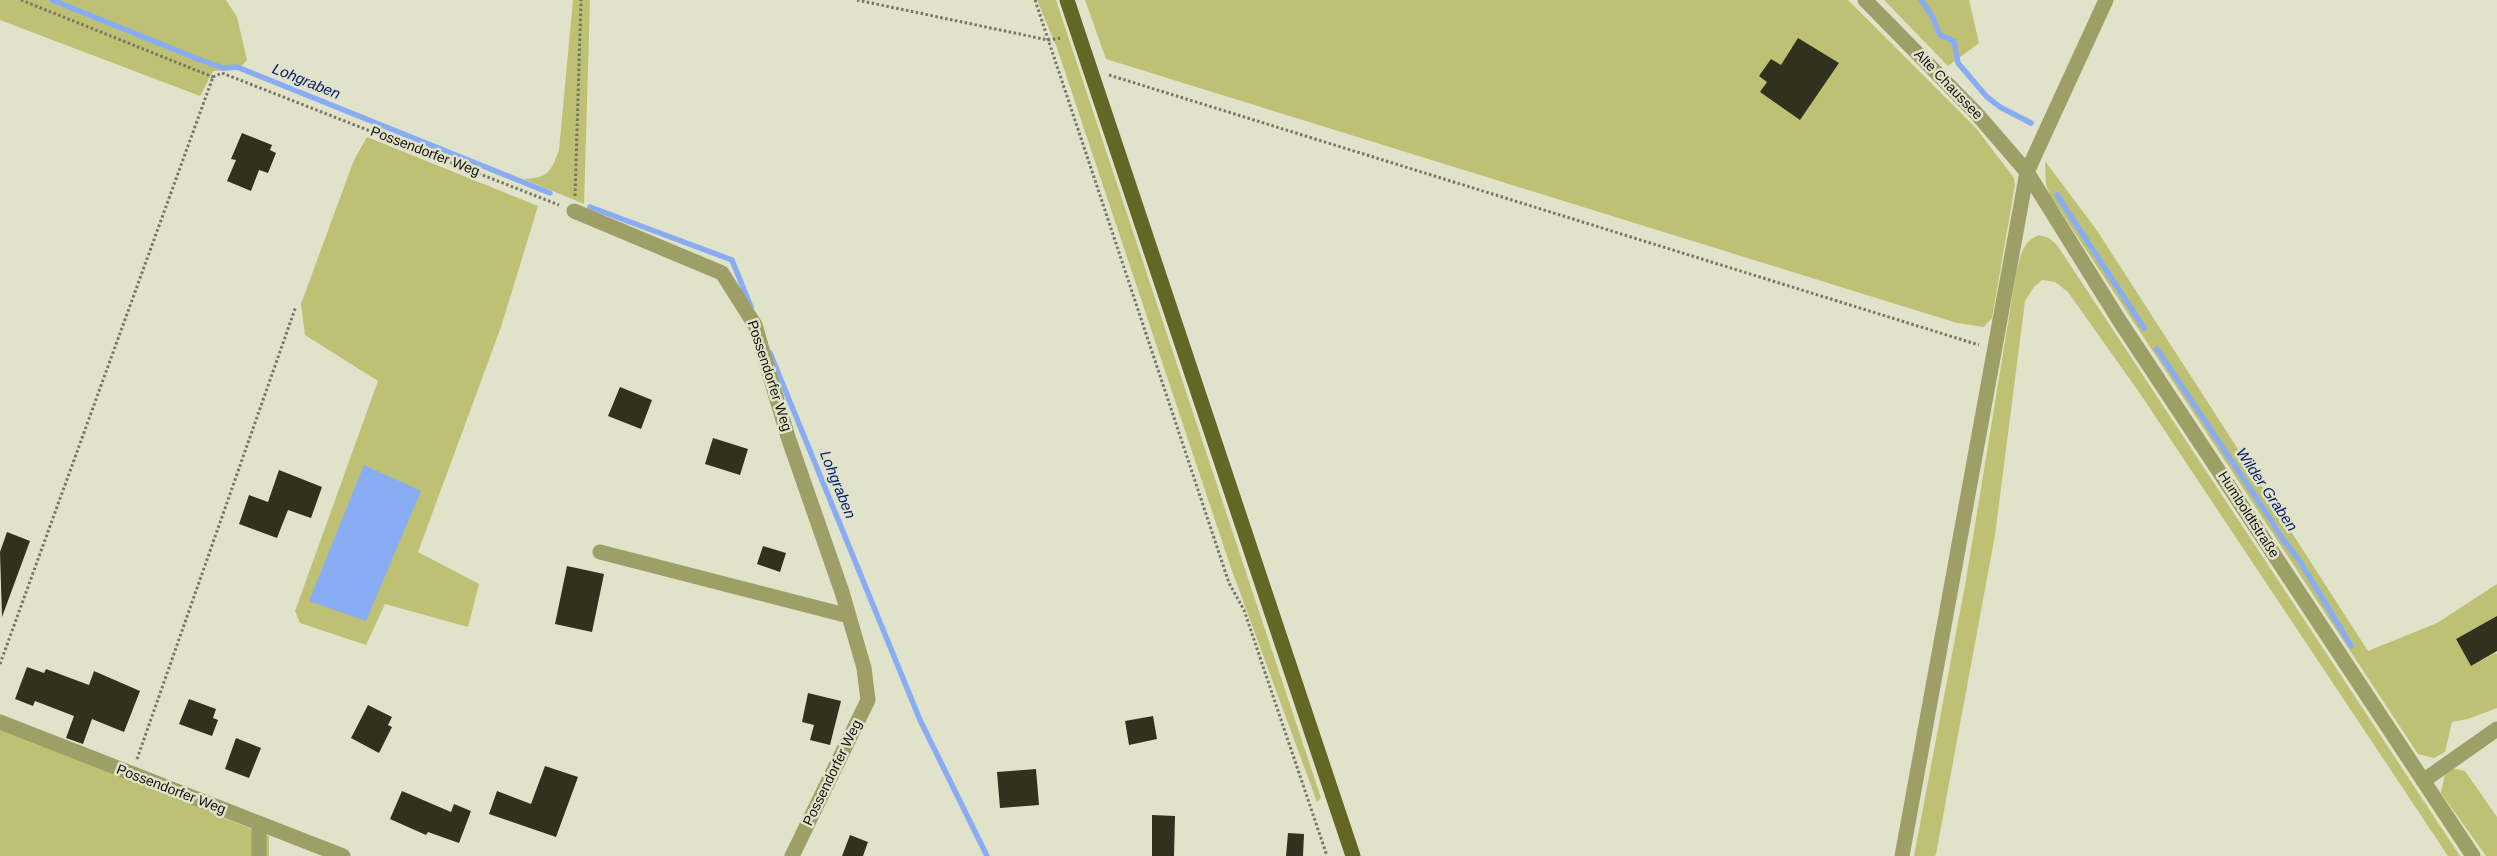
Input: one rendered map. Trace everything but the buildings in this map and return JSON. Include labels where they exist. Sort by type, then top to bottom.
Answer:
[{"type":"main road","points":[[1067,0],[1353,856]]},
{"type":"street","name":"Alte Chaussee","points":[[1865,0],[1976,113],[2027,172]]},
{"type":"street","points":[[1902,856],[2027,172],[2106,0]]},
{"type":"street","name":"Humboldtstraße","points":[[2027,172],[2119,320],[2472,856]]},
{"type":"street","name":"Possendorfer Weg","points":[[574,211],[722,273],[755,325],[788,436],[849,616],[864,668],[868,700],[792,856]]},
{"type":"street","points":[[600,552],[849,616]]},
{"type":"street","name":"Possendorfer Weg","points":[[0,722],[342,856]]},
{"type":"street","points":[[2423,781],[2497,729]]},
{"type":"street","points":[[259,824],[259,856]]},
{"type":"path","name":"Possendorfer Weg","points":[[22,0],[213,77],[222,73],[574,211]]},
{"type":"path","points":[[574,211],[581,0]]},
{"type":"path","points":[[857,0],[1048,40],[1078,35]]},
{"type":"path","points":[[1035,0],[1229,583],[1244,610],[1328,856]]},
{"type":"path","points":[[1089,69],[1994,350]]},
{"type":"path","points":[[0,664],[213,77]]},
{"type":"path","points":[[132,775],[296,306]]},
{"type":"green space","points":[[0,0],[226,0],[237,17],[247,60],[238,70],[213,71],[200,96],[0,20]]},
{"type":"green space","points":[[573,0],[590,0],[584,204],[524,179],[538,177],[548,172],[554,164],[559,150]]},
{"type":"green space","points":[[1037,0],[1056,0],[1321,798],[1317,802],[1231,568],[1057,48]]},
{"type":"green space","points":[[1085,0],[1848,0],[1976,128],[2014,178],[2015,185],[1992,318],[1984,327],[1957,323],[1106,59]]},
{"type":"green space","points":[[1884,0],[1969,0],[1979,43],[1948,66]]},
{"type":"green space","points":[[367,137],[538,206],[501,327],[418,552],[479,584],[468,627],[385,604],[366,645],[300,623],[295,611],[378,381],[305,335],[301,304],[354,160]]},
{"type":"green space","points":[[2045,161],[2096,229],[2368,651],[2437,623],[2497,584],[2497,616],[2456,639],[2471,666],[2495,653],[2497,654],[2497,708],[2468,719],[2452,722],[2445,752],[2434,758],[2418,754],[2050,195],[2046,185]]},
{"type":"green space","points":[[2039,235],[2049,238],[2057,245],[2460,856],[2448,856],[2141,395],[2068,292],[2055,282],[2042,280],[2034,287],[2025,301],[1995,535],[1936,854],[1935,856],[1914,856],[1966,580],[2016,274],[2025,246]]},
{"type":"green space","points":[[0,727],[269,836],[269,856],[0,856]]},
{"type":"green space","points":[[2452,768],[2465,771],[2497,817],[2497,856],[2486,856],[2441,793],[2445,774]]},
{"type":"water","points":[[364,465],[421,491],[366,621],[309,601]]},
{"type":"waterway","name":"Lohgraben","points":[[52,0],[198,59],[223,68],[237,67],[550,193]]},
{"type":"waterway","name":"Wilder Graben","points":[[1921,0],[1932,16],[1940,35],[1954,41],[1958,63],[1987,97],[2000,107],[2031,123]]},
{"type":"waterway","name":"Wilder Graben","points":[[2057,195],[2144,328]]},
{"type":"waterway","name":"Lohgraben","points":[[590,207],[732,260],[751,307]]},
{"type":"waterway","name":"Wilder Graben","points":[[2157,349],[2278,533],[2299,560],[2351,646]]},
{"type":"waterway","name":"Lohgraben","points":[[770,353],[920,720],[987,856]]}]
